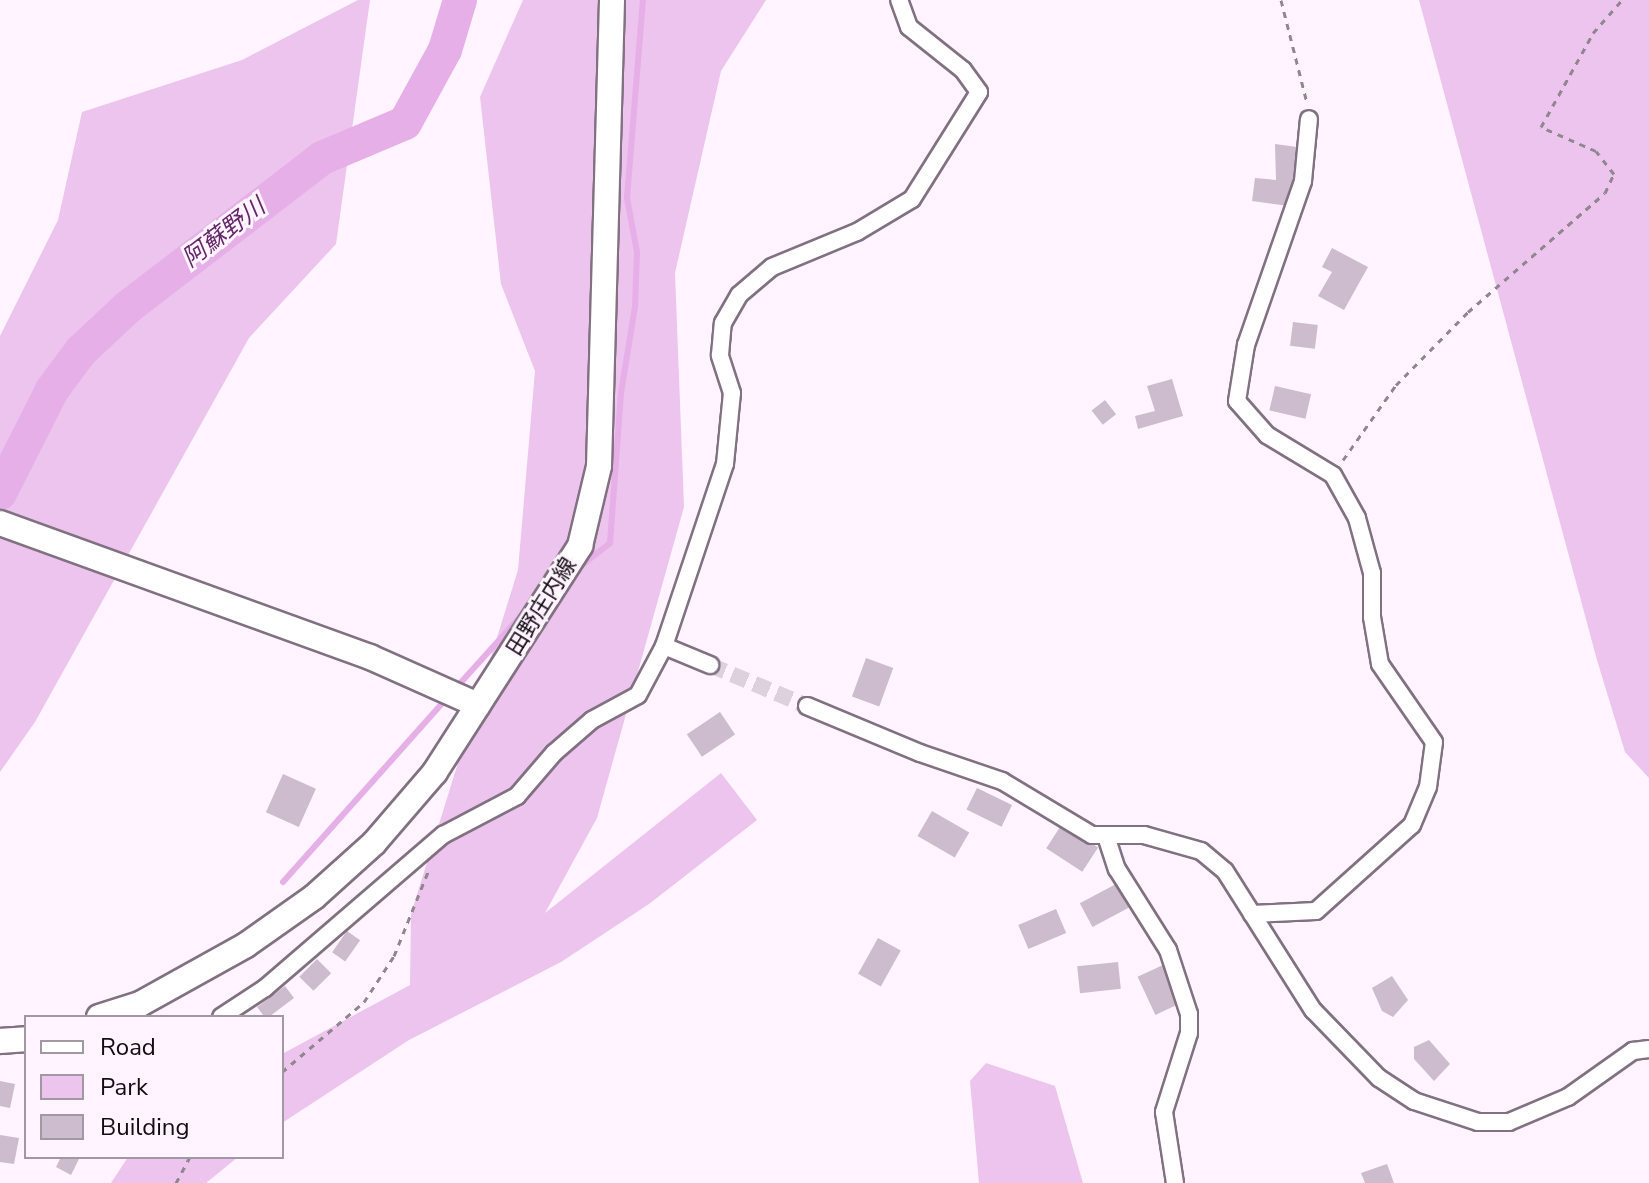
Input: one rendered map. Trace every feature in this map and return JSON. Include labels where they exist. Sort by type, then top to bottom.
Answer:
[{"type":"main road","name":"田野庄内線","points":[[105,1015],[140,1004],[233,953],[314,897],[374,843],[425,784],[580,546],[599,466],[612,0]]},
{"type":"main road","points":[[0,523],[370,657],[478,705]]},
{"type":"street","points":[[224,1015],[276,979],[443,835],[517,796],[554,753],[592,720],[638,695],[664,646],[725,464],[732,393],[720,355],[723,323],[739,295],[772,267],[857,232],[912,199],[979,92],[963,70],[909,27],[899,0]]},
{"type":"street","points":[[1252,914],[1316,911],[1412,825],[1428,787],[1434,742],[1380,664],[1372,617],[1372,573],[1357,518],[1333,475],[1267,435],[1237,401],[1246,345],[1303,181],[1309,119]]},
{"type":"street","points":[[664,646],[710,665]]},
{"type":"street","points":[[807,706],[1002,781],[1083,831],[1106,836],[1172,840],[1201,851],[1225,871],[1304,998],[1354,1055],[1414,1101],[1462,1118],[1493,1123],[1525,1117],[1575,1093],[1633,1051],[1649,1049]]},
{"type":"street","points":[[1106,836],[1117,869],[1168,950],[1189,1014],[1189,1033],[1164,1112],[1175,1183]]},
{"type":"path","points":[[1281,0],[1309,119]]},
{"type":"path","points":[[1333,475],[1396,385],[1468,312],[1605,193],[1614,174],[1596,151],[1541,127],[1593,33],[1622,0]]},
{"type":"path","points":[[284,1070],[364,1002],[394,956],[443,835]]},
{"type":"path","points":[[176,1183],[189,1159]]},
{"type":"green space","points":[[358,0],[370,0],[336,244],[249,338],[35,722],[0,772],[0,336],[58,220],[82,112],[242,60]]},
{"type":"green space","points":[[523,0],[766,0],[721,71],[675,273],[684,507],[597,818],[545,913],[721,773],[757,820],[649,904],[561,962],[409,1040],[284,1122],[284,1053],[410,985],[411,914],[518,570],[535,371],[501,284],[480,97]]},
{"type":"green space","points":[[1419,0],[1649,0],[1649,778],[1625,752],[1597,660]]},
{"type":"green space","points":[[986,1063],[1055,1086],[1083,1183],[979,1183],[970,1081]]},
{"type":"green space","points":[[127,1159],[236,1159],[206,1183],[111,1183]]},
{"type":"building","points":[[1275,144],[1297,147],[1289,206],[1252,201],[1255,178],[1276,180]]},
{"type":"building","points":[[1332,248],[1368,267],[1344,310],[1318,296],[1332,272],[1322,267]]},
{"type":"building","points":[[1293,322],[1318,325],[1315,349],[1290,346]]},
{"type":"building","points":[[1172,379],[1183,416],[1138,429],[1135,416],[1155,411],[1147,386]]},
{"type":"building","points":[[1275,386],[1311,394],[1305,419],[1269,410]]},
{"type":"building","points":[[1105,400],[1116,414],[1103,425],[1092,410]]},
{"type":"building","points":[[866,658],[893,668],[879,706],[852,697]]},
{"type":"building","points":[[720,712],[735,734],[702,757],[687,734]]},
{"type":"building","points":[[283,774],[316,789],[299,827],[266,812]]},
{"type":"building","points":[[977,788],[1012,805],[1002,827],[966,810]]},
{"type":"building","points":[[932,811],[969,832],[955,858],[918,836]]},
{"type":"building","points":[[1062,824],[1098,847],[1082,872],[1046,848]]},
{"type":"building","points":[[1116,884],[1129,908],[1092,927],[1080,903]]},
{"type":"building","points":[[1056,909],[1066,933],[1028,949],[1018,925]]},
{"type":"building","points":[[347,931],[360,940],[345,961],[332,952]]},
{"type":"building","points":[[878,938],[901,951],[881,986],[858,974]]},
{"type":"building","points":[[317,959],[331,973],[313,991],[299,977]]},
{"type":"building","points":[[1118,962],[1121,989],[1080,993],[1077,966]]},
{"type":"building","points":[[1163,965],[1181,1003],[1155,1015],[1138,977]]},
{"type":"building","points":[[1392,976],[1408,1000],[1393,1017],[1382,1011],[1372,988]]},
{"type":"building","points":[[285,986],[294,998],[271,1015],[263,1015],[257,1007]]},
{"type":"building","points":[[1429,1040],[1450,1064],[1434,1081],[1414,1059],[1414,1047]]},
{"type":"building","points":[[0,1081],[15,1084],[10,1108],[0,1106]]},
{"type":"building","points":[[0,1135],[19,1138],[14,1164],[0,1162]]},
{"type":"building","points":[[60,1159],[79,1159],[71,1175],[56,1167]]},
{"type":"building","points":[[1387,1164],[1394,1183],[1365,1183],[1361,1173]]},
{"type":"waterway","name":"阿蘇野川","points":[[0,493],[52,390],[81,351],[128,307],[322,158],[405,123],[445,50],[460,0]]},
{"type":"waterway","points":[[577,569],[610,543],[621,393],[635,307],[637,252],[627,198],[643,0]]},
{"type":"waterway","points":[[455,689],[528,608]]},
{"type":"waterway","points":[[283,882],[447,698]]},
{"type":"tunnel","points":[[710,665],[807,706]]}]
